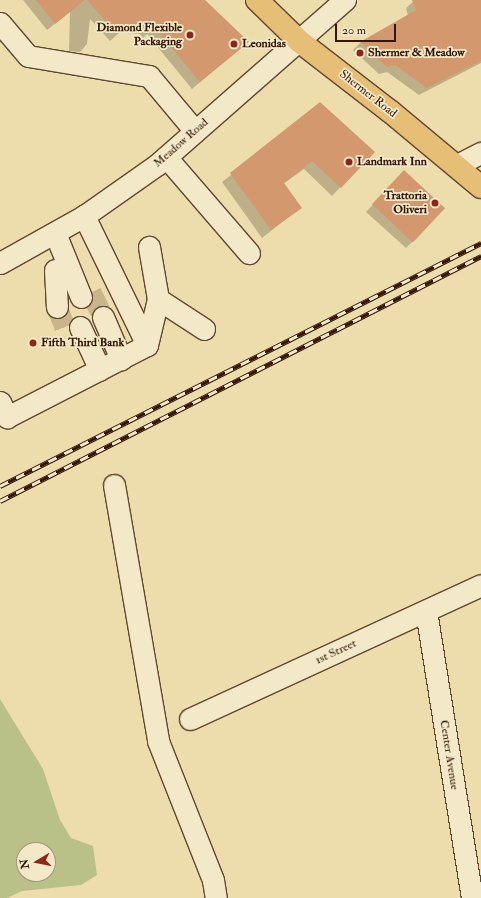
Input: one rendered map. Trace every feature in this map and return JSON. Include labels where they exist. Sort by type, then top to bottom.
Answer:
[{"type":"main road","name":"Shermer Road","points":[[257,0],[299,41],[457,165],[481,187]]},
{"type":"street","name":"Meadow Road","points":[[0,263],[84,216],[166,157],[345,0]]},
{"type":"street","points":[[0,23],[28,56],[149,76],[195,131]]},
{"type":"street","points":[[457,165],[481,153]]},
{"type":"street","points":[[166,157],[249,253]]},
{"type":"street","points":[[84,216],[147,345]]},
{"type":"street","points":[[48,237],[75,300]]},
{"type":"street","points":[[0,402],[7,417],[147,345],[158,300],[149,247]]},
{"type":"street","points":[[158,300],[204,330]]},
{"type":"street","points":[[105,367],[86,325],[105,367]]},
{"type":"street","points":[[114,485],[158,742],[213,880],[216,898]]},
{"type":"street","name":"1st Street","points":[[190,719],[481,585]]},
{"type":"street","name":"Center Avenue","points":[[426,611],[472,898]]},
{"type":"green space","points":[[0,699],[43,769],[60,820],[71,838],[93,846],[97,875],[81,885],[22,891],[7,898],[0,898]]},
{"type":"building","points":[[36,0],[85,0],[55,24]]},
{"type":"building","points":[[87,0],[205,0],[249,42],[200,82],[155,28],[151,31],[147,27],[128,25],[117,34]]},
{"type":"building","points":[[412,0],[481,0],[481,61],[427,88],[395,65],[387,67],[360,42],[416,10]]},
{"type":"building","points":[[320,102],[375,152],[341,188],[312,161],[284,183],[302,208],[271,230],[230,173]]},
{"type":"building","points":[[404,170],[445,208],[413,243],[372,204]]},
{"type":"tunnel","points":[[91,292],[103,317]]},
{"type":"tunnel","points":[[57,307],[68,334]]},
{"type":"railway","points":[[0,486],[481,243]]},
{"type":"railway","points":[[0,501],[481,256]]},
{"type":"place","name":"Diamond Flexible Packaging","points":[[190,35]]},
{"type":"place","name":"Leonidas","points":[[234,44]]},
{"type":"place","name":"Shermer & Meadow","points":[[360,53]]},
{"type":"place","name":"Landmark Inn","points":[[349,162]]},
{"type":"place","name":"Trattoria Oliveri","points":[[435,203]]},
{"type":"place","name":"Fifth Third Bank","points":[[33,343]]}]
